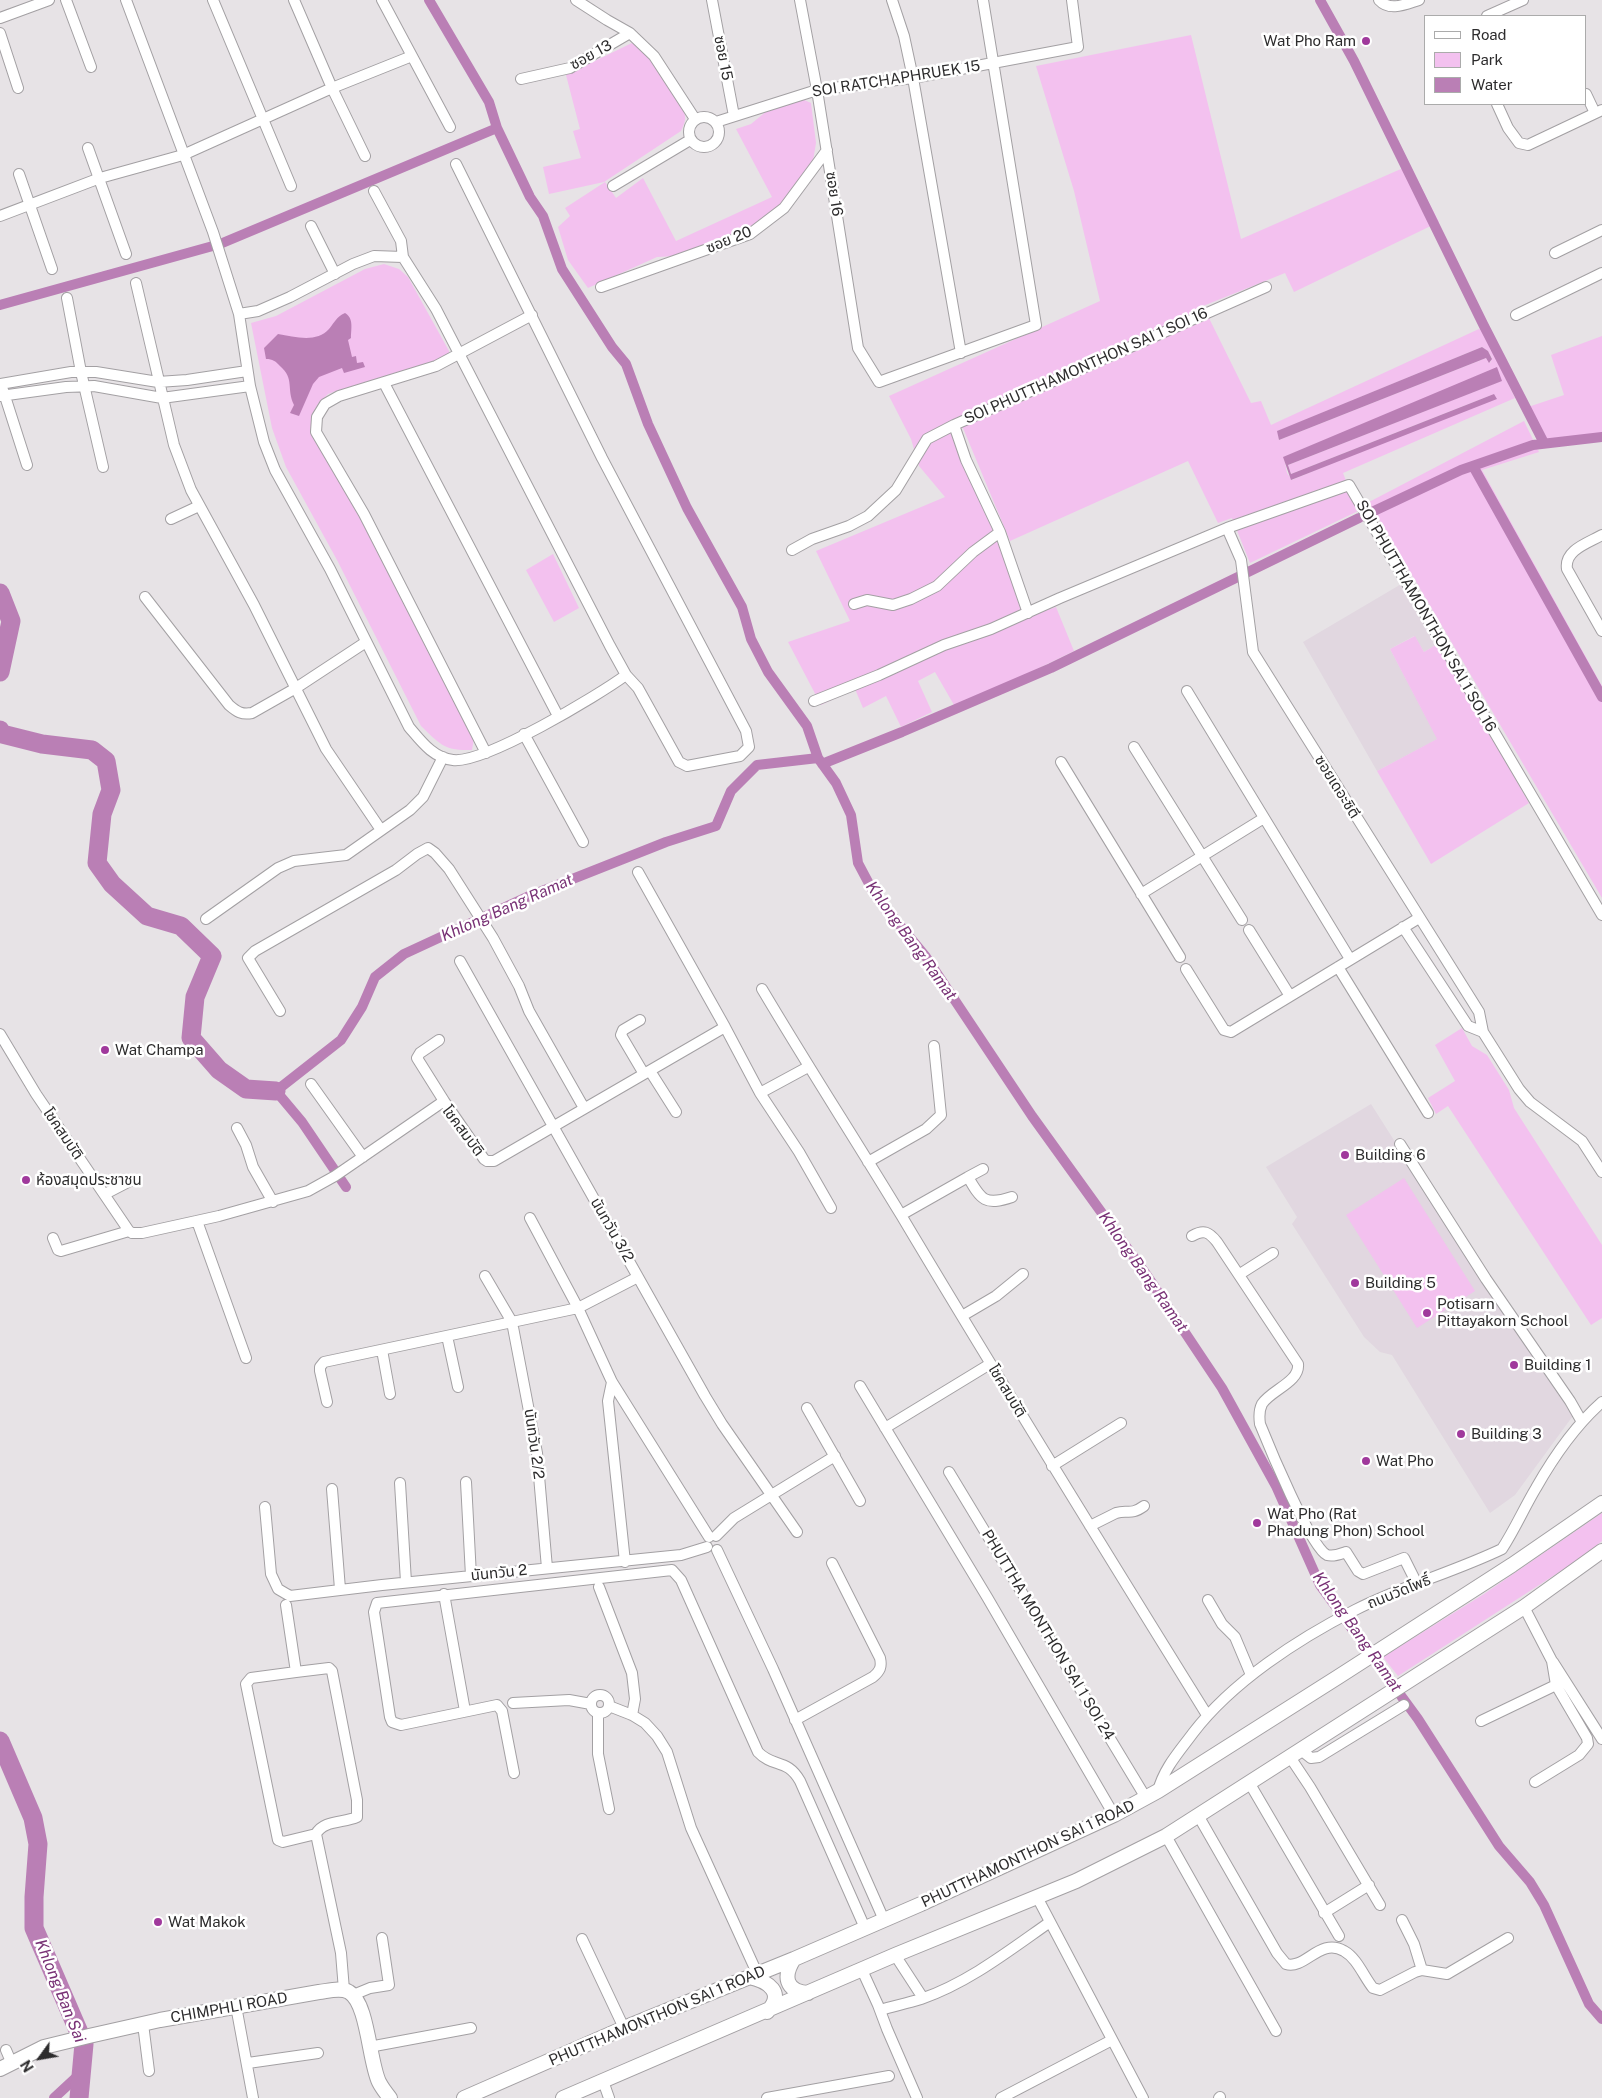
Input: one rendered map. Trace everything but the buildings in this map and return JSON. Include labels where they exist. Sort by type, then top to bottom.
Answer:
[{"type":"main road","name":"PHUTTHAMONTHON SAI 1 ROAD","points":[[464,2098],[624,2028],[884,1920],[1114,1815],[1152,1794],[1338,1677],[1512,1565],[1602,1503]]},
{"type":"main road","points":[[563,2098],[767,2012],[895,1955],[1107,1867],[1166,1836],[1426,1671],[1524,1607],[1602,1552]]},
{"type":"main road","points":[[794,1959],[787,1969],[788,1980],[796,1990],[808,1993]]},
{"type":"main road","points":[[753,1975],[772,1988],[776,2000],[767,2012]]},
{"type":"main road","name":"CHIMPHLI ROAD","points":[[6,2066],[44,2047],[143,2024],[319,1992],[348,1993]]},
{"type":"main road","points":[[348,1993],[361,2008],[379,2082],[390,2098]]},
{"type":"street","points":[[0,18],[49,0]]},
{"type":"street","points":[[66,0],[91,66]]},
{"type":"street","points":[[126,0],[183,155],[214,232],[239,314],[247,371],[264,442],[275,470],[330,569],[409,727],[423,744],[438,756],[454,760],[486,753],[604,692],[626,675]]},
{"type":"street","points":[[212,0],[291,186]]},
{"type":"street","points":[[294,0],[364,156]]},
{"type":"street","points":[[382,0],[450,127]]},
{"type":"street","points":[[576,0],[630,33],[654,56],[695,119],[691,122],[688,131],[690,140],[694,144],[703,147],[716,141],[719,132],[716,122]]},
{"type":"street","name":"ซอย 15","points":[[712,0],[734,116]]},
{"type":"street","name":"ซอย 16","points":[[800,0],[817,90],[858,348],[879,382],[961,353]]},
{"type":"street","points":[[892,0],[904,36],[913,78],[961,353],[1036,325],[983,0]]},
{"type":"street","name":"SOI RATCHAPHRUEK 15","points":[[695,119],[708,117],[716,122],[817,90],[913,78],[1078,47],[1072,0]]},
{"type":"street","points":[[1379,0],[1388,6],[1396,6],[1419,0]]},
{"type":"street","points":[[1489,15],[1518,1]]},
{"type":"street","points":[[0,33],[18,88]]},
{"type":"street","name":"ซอย 13","points":[[521,79],[570,68],[630,33]]},
{"type":"street","points":[[0,216],[100,178],[183,155],[332,88],[412,56]]},
{"type":"street","points":[[1497,105],[1508,128],[1519,143],[1528,145],[1599,111],[1587,95]]},
{"type":"street","points":[[613,186],[690,140]]},
{"type":"street","points":[[88,148],[126,254]]},
{"type":"street","name":"ซอย 20","points":[[601,287],[750,234],[784,208],[826,150]]},
{"type":"street","points":[[374,191],[398,234],[403,257],[436,309],[626,675],[638,688],[678,762],[687,766],[740,756],[748,749],[749,739],[746,731],[602,458],[456,164]]},
{"type":"street","points":[[18,174],[52,269]]},
{"type":"street","points":[[311,226],[334,274]]},
{"type":"street","points":[[1555,253],[1602,232]]},
{"type":"street","points":[[239,314],[258,311],[352,264],[374,256],[403,257]]},
{"type":"street","points":[[1516,315],[1602,273]]},
{"type":"street","points":[[136,283],[158,382],[182,469],[199,506],[296,688],[326,749],[380,830]]},
{"type":"street","name":"SOI PHUTTHAMONTHON SAI 1 SOI 16","points":[[1028,613],[1000,532],[966,460],[954,425],[1266,287]]},
{"type":"street","points":[[67,298],[81,372],[103,467]]},
{"type":"street","points":[[486,753],[364,514],[316,432],[317,417],[325,404],[339,396],[436,366],[460,355],[532,315]]},
{"type":"street","points":[[27,465],[2,396],[0,382],[81,372],[96,372],[158,382],[187,380],[247,371]]},
{"type":"street","points":[[384,383],[558,716]]},
{"type":"street","points":[[2,396],[94,386],[162,398],[250,386]]},
{"type":"street","points":[[792,550],[812,539],[849,526],[868,516],[896,490],[928,439],[954,425]]},
{"type":"street","name":"SOI PHUTTHAMONTHON SAI 1 SOI 16","points":[[814,701],[879,675],[944,645],[991,629],[1227,528],[1349,485],[1602,915]]},
{"type":"street","points":[[171,519],[199,506]]},
{"type":"street","name":"ซอยเดอะซิตี","points":[[1227,528],[1241,560],[1253,652],[1479,1012],[1483,1032],[1530,1102],[1582,1141],[1602,1172]]},
{"type":"street","points":[[854,604],[867,600],[892,605],[937,586],[968,556],[1000,532]]},
{"type":"street","points":[[1602,535],[1570,554],[1566,562],[1567,569],[1602,631]]},
{"type":"street","points":[[145,597],[230,706],[237,712],[245,714],[252,713],[296,688],[366,642]]},
{"type":"street","points":[[1187,691],[1350,959]]},
{"type":"street","points":[[524,734],[583,842]]},
{"type":"street","points":[[1134,747],[1242,920]]},
{"type":"street","points":[[206,919],[278,868],[294,860],[346,856],[410,810],[423,797],[444,757]]},
{"type":"street","points":[[1060,762],[1180,957]]},
{"type":"street","points":[[1142,894],[1264,818]]},
{"type":"street","points":[[280,1011],[248,958],[255,951],[396,870],[428,848],[449,869],[492,937],[519,986],[529,1011],[584,1108]]},
{"type":"street","points":[[638,872],[760,1093],[799,1152],[831,1208]]},
{"type":"street","points":[[1186,969],[1224,1030],[1228,1032],[1235,1030],[1419,918]]},
{"type":"street","name":"ซอยเดอะซิตี","points":[[1403,927],[1468,1026],[1483,1032]]},
{"type":"street","points":[[1249,930],[1290,996]]},
{"type":"street","name":"นันทวัน 3/2","points":[[460,961],[718,1417],[797,1532]]},
{"type":"street","points":[[1338,967],[1428,1113]]},
{"type":"street","name":"โชคสมบัติ","points":[[762,989],[1052,1466],[1207,1715]]},
{"type":"street","points":[[640,1020],[624,1030],[621,1037],[676,1112]]},
{"type":"street","name":"โชคสมบัติ","points":[[0,1034],[36,1094],[129,1231],[132,1233],[142,1233],[273,1202],[308,1191],[336,1176],[444,1101],[487,1161],[494,1161],[725,1028]]},
{"type":"street","points":[[438,1040],[420,1053],[417,1058],[444,1101]]},
{"type":"street","points":[[868,1162],[926,1129],[941,1115],[934,1046]]},
{"type":"street","points":[[760,1093],[808,1067]]},
{"type":"street","points":[[311,1084],[363,1157]]},
{"type":"street","points":[[237,1128],[246,1145],[253,1167],[273,1202]]},
{"type":"street","points":[[1400,1144],[1486,1279],[1570,1401],[1582,1422]]},
{"type":"street","points":[[901,1215],[983,1169]]},
{"type":"street","points":[[968,1176],[978,1194],[984,1199],[998,1202],[1012,1197]]},
{"type":"street","points":[[105,1194],[132,1180]]},
{"type":"street","points":[[530,1218],[578,1308],[612,1382],[711,1540],[712,1551],[717,1550],[884,1920]]},
{"type":"street","points":[[196,1221],[246,1358]]},
{"type":"street","name":"โชคสมบัติ","points":[[52,1238],[58,1250],[61,1251],[129,1231]]},
{"type":"street","points":[[1192,1236],[1205,1231],[1210,1233],[1240,1274],[1298,1364],[1298,1369],[1293,1378],[1262,1403],[1259,1412],[1260,1424],[1289,1490],[1318,1545],[1328,1555],[1346,1552],[1358,1571],[1363,1574],[1404,1558],[1417,1584]]},
{"type":"street","points":[[1240,1274],[1273,1253]]},
{"type":"street","points":[[962,1316],[996,1296],[1023,1274]]},
{"type":"street","name":"นันทวัน 2/2","points":[[485,1276],[512,1322],[537,1454],[547,1568]]},
{"type":"street","points":[[327,1402],[320,1371],[322,1364],[578,1308],[638,1277]]},
{"type":"street","points":[[447,1336],[458,1387]]},
{"type":"street","points":[[382,1350],[390,1394]]},
{"type":"street","points":[[885,1428],[990,1364]]},
{"type":"street","points":[[612,1382],[609,1388],[608,1410],[625,1562]]},
{"type":"street","points":[[860,1386],[988,1597],[1114,1815]]},
{"type":"street","points":[[1512,1565],[1502,1549],[1544,1475],[1582,1422],[1602,1402]]},
{"type":"street","points":[[807,1408],[860,1501]]},
{"type":"street","points":[[1052,1466],[1122,1423]]},
{"type":"street","points":[[711,1540],[734,1518],[835,1456]]},
{"type":"street","name":"PHUTTHA MONTHON SAI 1 SOI 24","points":[[950,1472],[1152,1794]]},
{"type":"street","points":[[466,1482],[471,1576]]},
{"type":"street","points":[[400,1483],[406,1582]]},
{"type":"street","points":[[332,1489],[340,1589]]},
{"type":"street","points":[[1090,1526],[1116,1513],[1130,1514],[1144,1506]]},
{"type":"street","points":[[264,1507],[271,1574],[278,1589],[288,1600],[296,1672]]},
{"type":"street","name":"นันทวัน 2","points":[[288,1600],[340,1589],[681,1556],[711,1540]]},
{"type":"street","name":"ถนนวัดโพธิ์","points":[[1152,1794],[1170,1763],[1207,1715],[1251,1675],[1324,1628],[1356,1610],[1502,1549]]},
{"type":"street","points":[[795,1720],[877,1674],[881,1665],[880,1658],[832,1563]]},
{"type":"street","points":[[514,1773],[500,1708],[497,1705],[401,1725],[392,1722],[374,1612],[375,1606],[382,1601],[667,1569],[677,1573],[758,1752],[763,1757],[790,1767],[794,1771],[865,1928]]},
{"type":"street","points":[[599,1587],[632,1673],[635,1699],[632,1715]]},
{"type":"street","points":[[444,1594],[465,1711]]},
{"type":"street","points":[[1208,1600],[1222,1624],[1235,1637],[1251,1675]]},
{"type":"street","points":[[1524,1607],[1552,1661],[1602,1739]]},
{"type":"street","points":[[1535,1782],[1580,1755],[1588,1744],[1587,1738],[1556,1685],[1552,1661]]},
{"type":"street","points":[[329,1668],[332,1672],[358,1812],[357,1817],[349,1821],[324,1825],[316,1834],[283,1842],[278,1840],[246,1684],[251,1678],[329,1668]]},
{"type":"street","points":[[1481,1722],[1556,1685]]},
{"type":"street","points":[[601,1694],[608,1698],[609,1706],[603,1713],[598,1713],[592,1708],[591,1704],[594,1696],[601,1694]]},
{"type":"street","points":[[513,1703],[569,1700],[591,1704]]},
{"type":"street","points":[[1380,1905],[1310,1787],[1296,1753],[1304,1754],[1311,1758],[1319,1757],[1404,1705]]},
{"type":"street","points":[[609,1706],[632,1715],[644,1723],[657,1736],[667,1752],[691,1828],[753,1975]]},
{"type":"street","points":[[598,1713],[598,1754],[609,1809]]},
{"type":"street","points":[[1250,1784],[1338,1936]]},
{"type":"street","points":[[1198,1817],[1277,1953],[1286,1964],[1296,1964],[1317,1951],[1329,1947],[1337,1948],[1351,1957],[1370,1984],[1377,1990],[1422,1970],[1447,1974],[1508,1938]]},
{"type":"street","points":[[316,1834],[348,1993],[389,1985],[382,1938]]},
{"type":"street","points":[[1166,1836],[1276,2031]]},
{"type":"street","points":[[1324,1913],[1369,1885]]},
{"type":"street","points":[[1037,1897],[1143,2098]]},
{"type":"street","points":[[1402,1920],[1414,1944],[1422,1970]]},
{"type":"street","points":[[880,2010],[923,1998],[995,1961],[1050,1922]]},
{"type":"street","points":[[582,1939],[624,2028]]},
{"type":"street","points":[[895,1955],[923,1998]]},
{"type":"street","points":[[862,1970],[917,2098]]},
{"type":"street","points":[[236,2006],[248,2064],[252,2098]]},
{"type":"street","points":[[143,2024],[149,2071]]},
{"type":"street","points":[[369,2047],[471,2028]]},
{"type":"street","points":[[1001,2098],[1112,2040]]},
{"type":"street","points":[[6,2050],[6,2066]]},
{"type":"street","points":[[248,2064],[318,2053]]},
{"type":"street","points":[[767,2098],[889,2076]]},
{"type":"street","points":[[603,2081],[609,2098]]},
{"type":"shaded area","points":[[1403,583],[1439,643],[1424,652],[1414,636],[1390,649],[1438,739],[1377,771],[1303,642]]},
{"type":"shaded area","name":"Potisarn Pittayakorn School","points":[[1371,1104],[1488,1288],[1575,1413],[1515,1495],[1490,1513],[1392,1355],[1380,1352],[1364,1337],[1292,1224],[1297,1217],[1266,1167]]},
{"type":"green space","points":[[1191,35],[1241,239],[1410,165],[1439,222],[1294,292],[1285,273],[1203,306],[1251,403],[1261,401],[1271,425],[1481,328],[1515,398],[1343,473],[1358,511],[1250,563],[1232,518],[1218,523],[1188,461],[1010,541],[963,428],[953,430],[1027,617],[1056,607],[1074,651],[994,690],[954,705],[935,672],[918,681],[932,712],[901,727],[886,696],[863,708],[855,689],[821,705],[788,642],[850,621],[816,551],[945,497],[919,466],[911,439],[889,396],[1100,301],[1074,191],[1036,66]],"holes":[[[1482,347],[1488,351],[1492,358],[1490,363],[1486,358],[1279,440],[1278,431]],[[1497,368],[1501,381],[1288,465],[1291,474],[1494,394],[1292,480],[1287,473],[1284,457]]]},
{"type":"green space","points":[[632,43],[647,56],[678,98],[685,118],[681,131],[604,182],[549,194],[543,167],[581,158],[573,131],[580,129],[566,75]]},
{"type":"green space","points":[[802,99],[811,103],[816,143],[813,161],[776,211],[737,234],[677,256],[657,257],[588,288],[568,260],[558,227],[570,216],[565,208],[605,182],[616,198],[643,178],[676,241],[772,197],[736,129],[751,124],[768,110]]},
{"type":"green space","points":[[384,264],[399,269],[408,277],[449,351],[449,355],[405,373],[328,394],[318,404],[311,417],[313,437],[362,521],[474,738],[472,750],[449,748],[421,726],[337,560],[286,467],[272,428],[251,323],[276,316],[365,269]]},
{"type":"green space","points":[[1602,336],[1602,433],[1545,439],[1528,407],[1564,395],[1551,355]]},
{"type":"green space","points":[[1524,421],[1539,452],[1482,470],[1602,686],[1602,898],[1369,502]]},
{"type":"green space","points":[[553,554],[579,608],[554,622],[526,570]]},
{"type":"green space","points":[[1415,636],[1424,652],[1439,643],[1529,803],[1431,864],[1377,771],[1437,739],[1390,649]]},
{"type":"green space","points":[[1462,1028],[1472,1046],[1487,1055],[1509,1090],[1514,1108],[1602,1245],[1602,1318],[1591,1325],[1448,1106],[1436,1114],[1428,1098],[1455,1081],[1435,1045]]},
{"type":"green space","points":[[1404,1178],[1475,1291],[1417,1328],[1346,1215]]},
{"type":"green space","points":[[1602,1513],[1602,1541],[1581,1558],[1398,1676],[1383,1657],[1484,1594]]},
{"type":"water","points":[[345,313],[350,318],[351,324],[351,338],[348,340],[352,357],[356,356],[357,363],[363,362],[365,367],[344,373],[342,368],[319,377],[313,384],[299,416],[290,413],[294,405],[287,375],[275,362],[266,359],[264,348],[278,334],[305,338],[318,336],[329,329]]},
{"type":"water","points":[[1482,347],[1488,351],[1492,359],[1489,363],[1486,358],[1279,440],[1277,431]]},
{"type":"water","points":[[1497,367],[1502,381],[1288,465],[1291,474],[1494,394],[1497,399],[1291,480],[1283,457]]},
{"type":"waterway","name":"Khlong Bang Ramat","points":[[429,0],[489,102],[497,128],[530,197],[543,216],[562,269],[612,347],[626,364],[648,424],[687,508],[742,607],[751,639],[768,672],[807,726],[818,758],[836,783],[851,815],[858,863],[875,895],[926,957],[1032,1116],[1148,1277],[1222,1388],[1276,1486],[1320,1585],[1418,1719],[1499,1846],[1530,1882],[1544,1905],[1589,2004],[1602,2019]]},
{"type":"waterway","points":[[1320,0],[1354,61],[1483,324],[1544,443]]},
{"type":"waterway","points":[[0,305],[220,244],[497,128]]},
{"type":"waterway","points":[[1374,511],[1461,470],[1533,445],[1602,437]]},
{"type":"waterway","points":[[1473,466],[1602,697]]},
{"type":"waterway","points":[[822,764],[1051,668],[1359,518]]},
{"type":"waterway","name":"Khlong Bang Ramat","points":[[0,593],[11,621],[0,672]]},
{"type":"waterway","name":"Khlong Bang Ramat","points":[[0,730],[2,734],[42,744],[92,750],[106,761],[111,790],[102,814],[97,863],[112,884],[147,916],[181,926],[212,956],[195,997],[191,1038],[219,1070],[246,1089],[276,1091]]},
{"type":"waterway","name":"Khlong Bang Ramat","points":[[346,1187],[302,1122],[276,1091],[341,1040],[362,1007],[375,977],[404,954],[527,897],[666,842],[716,826],[731,791],[757,765],[818,758]]},
{"type":"waterway","name":"Khlong Ban Sai","points":[[0,1741],[33,1818],[38,1844],[34,1928],[84,2044],[79,2098]]},
{"type":"waterway","points":[[54,2098],[81,2073]]},
{"type":"place","name":"Wat Pho Ram","points":[[1366,41]]},
{"type":"place","name":"Wat Champa","points":[[105,1050]]},
{"type":"place","name":"Building 6","points":[[1345,1155]]},
{"type":"place","name":"ห้องสมุดประชาชน","points":[[26,1180]]},
{"type":"place","name":"Building 5","points":[[1355,1283]]},
{"type":"place","name":"Potisarn Pittayakorn School","points":[[1427,1313]]},
{"type":"place","name":"Building 1","points":[[1514,1365]]},
{"type":"place","name":"Building 3","points":[[1461,1434]]},
{"type":"place","name":"Wat Pho","points":[[1366,1461]]},
{"type":"place","name":"Wat Pho (Rat Phadung Phon) School","points":[[1257,1523]]},
{"type":"place","name":"Wat Makok","points":[[158,1922]]}]
